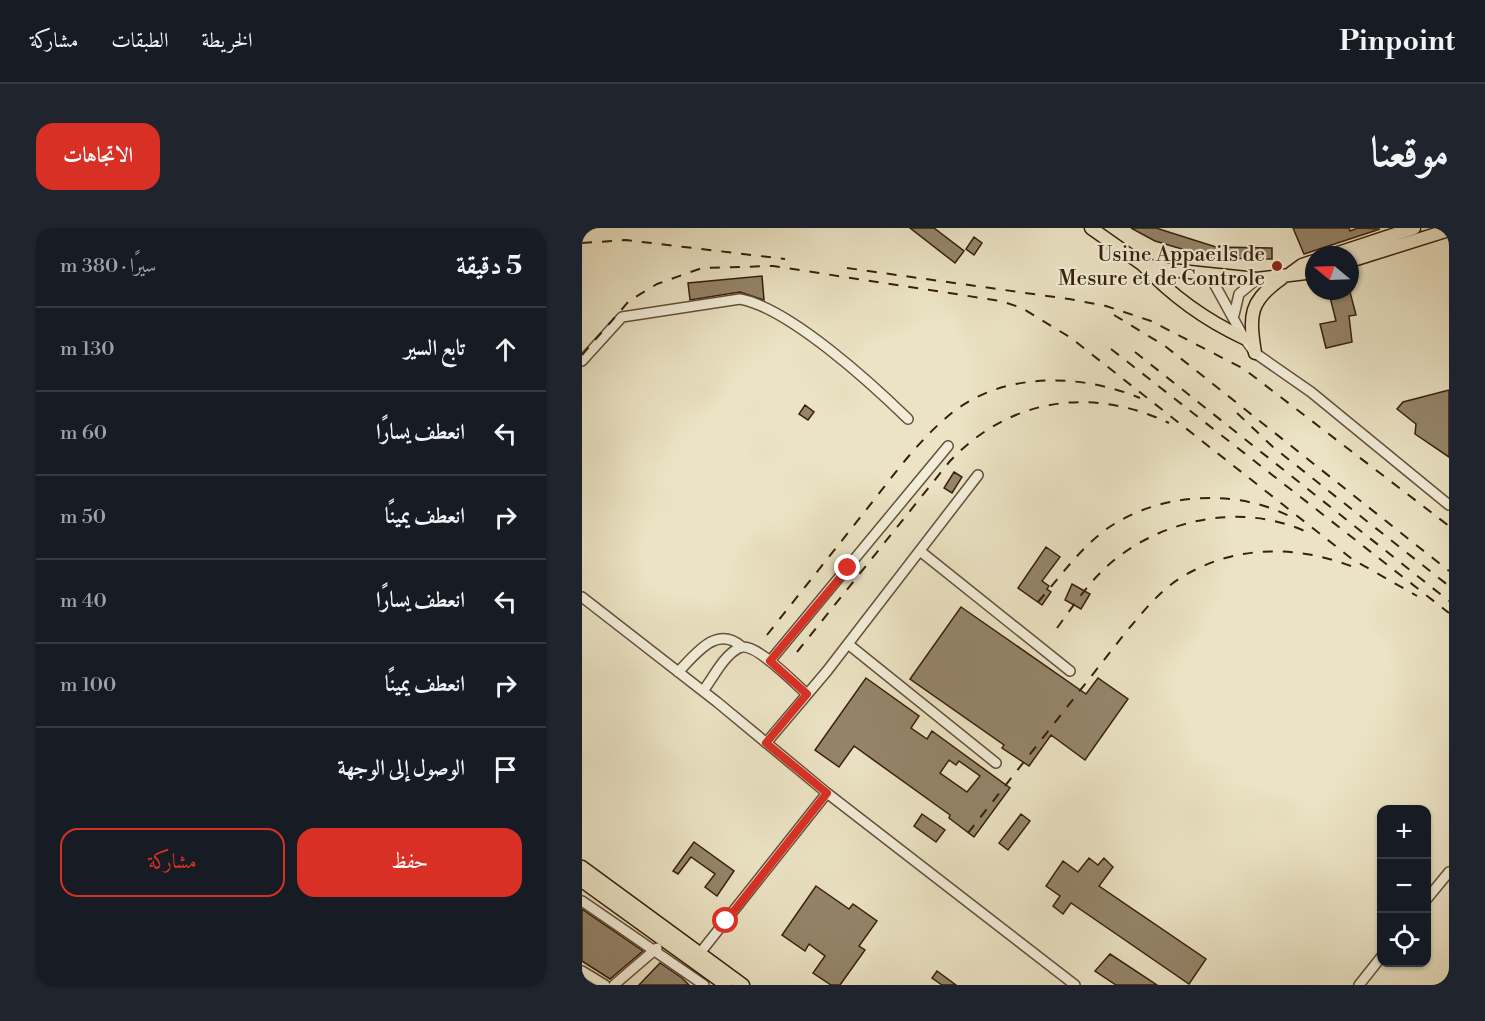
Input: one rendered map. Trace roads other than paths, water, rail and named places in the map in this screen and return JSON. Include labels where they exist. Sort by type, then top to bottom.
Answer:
[{"type":"main road","points":[[1091,228],[1142,264],[1160,284],[1210,320],[1244,338]]},
{"type":"main road","points":[[1359,246],[1414,228]]},
{"type":"main road","points":[[1359,258],[1446,230]]},
{"type":"main road","points":[[1142,264],[1210,276],[1257,279],[1305,273]]},
{"type":"main road","points":[[1255,353],[1251,331],[1254,305],[1267,288],[1305,264]]},
{"type":"main road","points":[[582,867],[742,985]]},
{"type":"main road","points":[[582,881],[666,940],[706,983],[726,985]]},
{"type":"street","points":[[1210,276],[1244,338],[1255,353],[1311,392],[1449,505]]},
{"type":"street","points":[[1234,318],[1234,309],[1239,294],[1257,279]]},
{"type":"street","points":[[582,361],[622,317],[637,312],[740,299],[755,302],[786,319],[878,390],[908,419]]},
{"type":"street","points":[[770,661],[948,446]]},
{"type":"street","points":[[766,743],[848,644],[978,475]]},
{"type":"street","points":[[920,551],[1070,671]]},
{"type":"street","points":[[582,597],[827,793],[1075,985]]},
{"type":"street","points":[[678,672],[713,639],[721,637],[733,639],[741,646]]},
{"type":"street","points":[[848,644],[996,763]]},
{"type":"street","points":[[703,692],[732,652],[741,646],[747,646],[770,661],[807,694]]},
{"type":"street","points":[[700,953],[827,793]]},
{"type":"street","points":[[1431,894],[1449,872]]},
{"type":"street","points":[[582,901],[706,983]]},
{"type":"street","points":[[614,985],[666,940]]},
{"type":"street","points":[[1359,985],[1377,962]]},
{"type":"street","points":[[582,971],[605,985]]},
{"type":"railway","points":[[582,243],[626,240],[785,259]]},
{"type":"railway","points":[[582,355],[629,301],[657,284],[702,268],[773,266],[1001,301],[1022,308],[1071,338],[1352,559],[1417,596]]},
{"type":"railway","points":[[847,268],[1069,299],[1106,306],[1151,321],[1244,369],[1449,526]]},
{"type":"railway","points":[[1114,315],[1165,346],[1449,571]]},
{"type":"railway","points":[[1111,349],[1449,613]]},
{"type":"railway","points":[[1135,352],[1449,601]]},
{"type":"railway","points":[[767,635],[896,471],[953,412],[996,389],[1020,383],[1045,381],[1094,384],[1140,398]]},
{"type":"railway","points":[[797,652],[950,461],[973,440],[999,423],[1053,404],[1081,402],[1110,404],[1140,411],[1169,423]]},
{"type":"railway","points":[[1237,413],[1273,447],[1449,586]]},
{"type":"railway","points":[[1038,602],[1080,553],[1098,536],[1128,516],[1150,507],[1173,501],[1221,498],[1268,507],[1289,516]]},
{"type":"railway","points":[[1057,628],[1105,568],[1134,546],[1158,534],[1208,519],[1234,517],[1286,524],[1311,534]]},
{"type":"railway","points":[[968,833],[1126,632],[1152,602],[1174,582],[1203,566],[1224,558],[1268,552],[1312,555],[1356,568]]},
{"type":"place","name":"Usine Appaeils de Mesure et de Controle","points":[[1277,266]]}]
